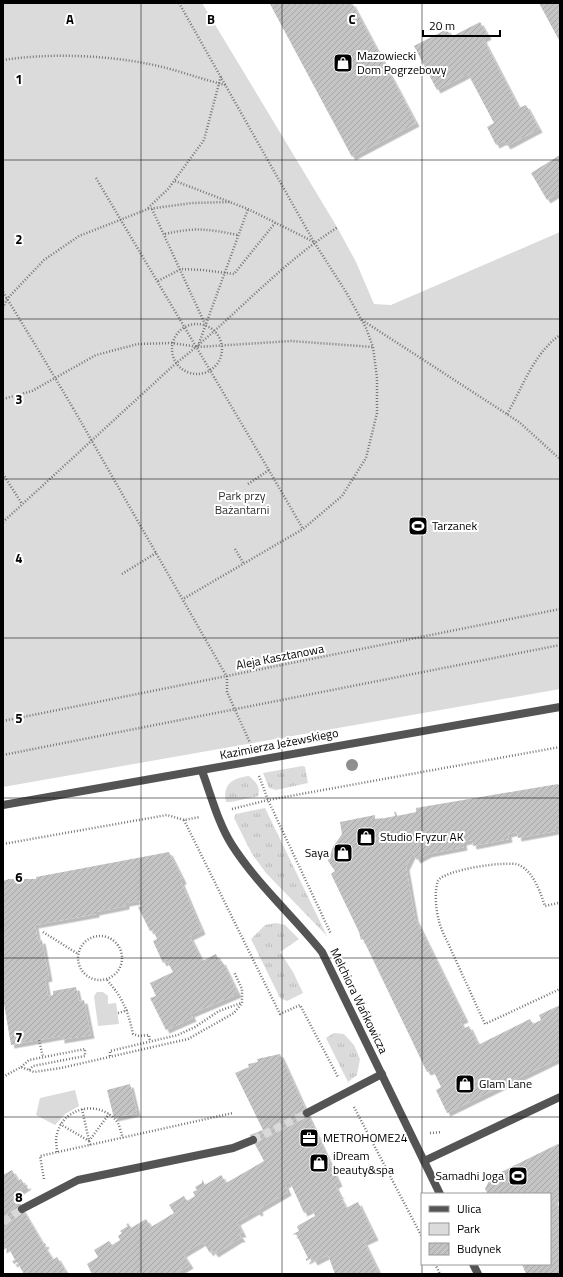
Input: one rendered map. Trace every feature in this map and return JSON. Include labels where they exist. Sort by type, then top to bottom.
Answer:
[{"type":"street","name":"Kazimierza Jeżewskiego","points":[[3,805],[560,707]]},
{"type":"street","name":"Melchiora Wańkowicza","points":[[202,771],[217,813],[231,844],[257,878],[296,920],[322,952],[440,1193]]},
{"type":"street","points":[[307,1113],[382,1074]]},
{"type":"street","points":[[424,1161],[560,1097]]},
{"type":"street","points":[[22,1209],[78,1180],[233,1148],[253,1140]]},
{"type":"street","points":[[474,1265],[478,1274]]},
{"type":"path","points":[[180,3],[314,242],[346,292],[361,320],[373,347],[377,378],[377,414],[366,458],[342,496],[303,529],[183,599]]},
{"type":"path","points":[[3,60],[64,56],[116,58],[151,64],[227,85]]},
{"type":"path","points":[[148,209],[175,181],[204,140],[221,76]]},
{"type":"path","points":[[96,178],[158,281],[184,328],[198,347],[303,529]]},
{"type":"path","points":[[175,181],[248,209],[275,224],[314,242]]},
{"type":"path","points":[[3,308],[7,299],[44,260],[79,236],[148,209],[192,203],[232,202]]},
{"type":"path","points":[[152,209],[165,234],[205,324]]},
{"type":"path","points":[[198,347],[205,324],[226,272],[248,209]]},
{"type":"path","points":[[158,281],[181,269],[226,272],[234,274],[275,224]]},
{"type":"path","points":[[3,522],[175,364],[198,347],[314,242],[338,227]]},
{"type":"path","points":[[165,234],[194,228],[209,229],[238,235]]},
{"type":"path","points":[[3,292],[73,408],[91,442],[227,677],[227,692],[251,741],[254,761],[268,800]]},
{"type":"path","points":[[361,320],[519,422],[560,459]]},
{"type":"path","points":[[196,324],[205,324],[215,330],[222,345],[219,362],[211,370],[202,375],[186,373],[175,364],[171,351],[172,343],[176,334],[184,328],[196,324]]},
{"type":"path","points":[[507,414],[535,361],[546,346],[560,335]]},
{"type":"path","points":[[3,399],[32,391],[96,355],[115,348],[138,344],[172,343],[198,347],[291,341],[373,347]]},
{"type":"path","points":[[248,484],[269,470]]},
{"type":"path","points":[[3,474],[22,504]]},
{"type":"path","points":[[235,549],[244,564]]},
{"type":"path","points":[[122,574],[156,553]]},
{"type":"path","name":"Aleja Kasztanowa","points":[[3,721],[560,609]]},
{"type":"path","points":[[3,755],[560,645]]},
{"type":"path","points":[[3,844],[167,815],[184,820],[268,800],[560,747]]},
{"type":"path","points":[[184,820],[280,1014],[300,1005],[421,1235]]},
{"type":"path","points":[[558,902],[545,906],[537,885],[529,873],[520,866],[509,862],[456,871],[444,875],[438,880],[436,899],[439,921],[485,1024],[560,989]]},
{"type":"path","points":[[43,932],[78,954]]},
{"type":"path","points":[[100,936],[109,938],[116,943],[121,950],[121,967],[116,974],[107,979],[101,981],[92,980],[80,969],[78,954],[84,943],[91,938],[100,936]]},
{"type":"path","points":[[21,1067],[34,1072],[61,1068],[188,1039],[234,1013],[242,1003],[242,989],[234,972]]},
{"type":"path","points":[[107,979],[118,992],[128,1010],[132,1034],[139,1036],[148,1035],[150,1041]]},
{"type":"path","points":[[110,1056],[110,1051],[178,1035],[195,1027],[219,1011],[242,1003]]},
{"type":"path","points":[[118,1013],[128,1010]]},
{"type":"path","points":[[39,1040],[43,1057]]},
{"type":"path","points":[[3,1077],[21,1067],[29,1060],[84,1049],[85,1056],[33,1066],[28,1070]]},
{"type":"path","points":[[57,1152],[56,1135],[60,1124],[71,1112],[82,1109],[97,1108],[109,1114],[118,1124],[123,1138]]},
{"type":"path","points":[[82,1109],[89,1143]]},
{"type":"path","points":[[38,1184],[44,1180],[40,1156],[89,1143],[123,1138],[233,1113]]},
{"type":"path","points":[[89,1143],[109,1114]]},
{"type":"path","points":[[60,1124],[89,1143]]},
{"type":"path","points":[[436,1265],[440,1274]]},
{"type":"green space","name":"Park przy Bażantarni","points":[[3,3],[202,3],[337,227],[356,262],[374,304],[391,305],[560,232],[560,689],[3,787]]},
{"type":"green space","points":[[302,766],[305,767],[308,783],[276,790],[269,788],[263,773]]},
{"type":"green space","points":[[249,776],[257,785],[259,790],[258,796],[226,802],[226,790],[230,783],[239,778]]},
{"type":"green space","points":[[265,808],[327,936],[266,873],[252,854],[234,818],[236,814]]},
{"type":"green space","points":[[276,923],[285,925],[299,939],[280,952],[293,972],[303,993],[287,1001],[280,998],[251,939],[265,925]]},
{"type":"green space","points":[[97,992],[103,992],[108,996],[108,1004],[116,1003],[119,1024],[98,1026],[94,996]]},
{"type":"green space","points":[[334,1033],[344,1034],[354,1045],[360,1059],[357,1075],[348,1082],[326,1038]]},
{"type":"green space","points":[[75,1090],[79,1106],[65,1114],[55,1125],[36,1115],[40,1098]]},
{"type":"building","name":"Mazowiecki Dom Pogrzebowy","points":[[352,3],[416,123],[352,157],[270,4]]},
{"type":"building","points":[[539,3],[560,3],[560,42]]},
{"type":"building","points":[[480,22],[488,36],[483,39],[519,108],[526,105],[539,129],[507,146],[504,141],[496,145],[487,127],[494,123],[468,74],[437,90],[414,46],[447,29],[451,37]]},
{"type":"building","points":[[560,155],[560,192],[547,200],[531,173]]},
{"type":"building","points":[[558,784],[560,787],[560,825],[555,826],[556,831],[518,838],[517,832],[508,834],[509,839],[473,846],[472,840],[463,842],[464,847],[428,854],[417,860],[413,853],[406,867],[415,918],[465,1019],[460,1021],[463,1029],[469,1026],[478,1045],[530,1019],[533,1024],[541,1020],[539,1015],[560,1005],[560,1058],[447,1113],[436,1090],[441,1087],[433,1070],[427,1072],[363,939],[361,940],[359,932],[331,874],[335,871],[328,861],[333,847],[342,834],[340,822],[375,815],[375,819],[385,818],[395,816],[394,812],[396,812],[397,816],[416,812],[416,808]]},
{"type":"building","points":[[169,852],[183,880],[181,882],[202,931],[190,937],[202,961],[216,954],[220,962],[222,961],[238,994],[191,1014],[193,1018],[166,1030],[150,998],[156,996],[150,983],[173,972],[167,961],[163,963],[153,941],[157,939],[153,930],[150,931],[138,907],[141,906],[139,901],[126,903],[126,906],[96,912],[96,914],[35,925],[38,941],[42,940],[49,978],[45,979],[48,996],[53,995],[53,991],[76,987],[79,1001],[84,1000],[91,1035],[61,1040],[61,1036],[11,1045],[3,998],[3,881],[9,879],[36,879],[36,877]]},
{"type":"building","points":[[280,1054],[339,1183],[335,1185],[339,1194],[342,1194],[339,1195],[346,1208],[358,1202],[375,1237],[364,1242],[379,1273],[335,1274],[328,1255],[314,1262],[312,1258],[306,1261],[308,1258],[296,1234],[293,1234],[299,1231],[297,1227],[299,1225],[315,1216],[312,1209],[304,1213],[290,1182],[285,1185],[288,1192],[259,1209],[260,1212],[258,1213],[256,1211],[237,1222],[243,1234],[239,1234],[242,1239],[239,1239],[215,1254],[212,1250],[210,1253],[203,1242],[183,1254],[190,1265],[175,1274],[92,1274],[87,1264],[98,1257],[94,1250],[109,1241],[112,1245],[120,1240],[118,1236],[122,1233],[120,1231],[128,1226],[126,1225],[128,1223],[131,1228],[146,1219],[151,1227],[174,1213],[169,1205],[184,1196],[187,1201],[195,1196],[193,1192],[197,1190],[195,1187],[202,1183],[202,1179],[205,1185],[221,1175],[226,1183],[264,1161],[250,1135],[263,1130],[235,1073],[249,1067],[248,1064],[258,1062],[257,1059]]},
{"type":"building","points":[[130,1084],[137,1113],[114,1118],[107,1090]]},
{"type":"building","points":[[560,1143],[560,1197],[554,1199],[560,1212],[560,1274],[526,1274],[522,1265],[551,1265],[551,1193],[487,1193],[485,1189],[491,1177]]},
{"type":"building","points":[[12,1170],[18,1181],[21,1179],[25,1186],[28,1186],[14,1195],[43,1244],[45,1243],[46,1245],[44,1246],[53,1260],[57,1257],[66,1272],[64,1274],[24,1274],[17,1262],[14,1264],[12,1261],[15,1260],[8,1247],[3,1250],[3,1175]]},
{"type":"tunnel","points":[[253,1140],[307,1113]]},
{"type":"tunnel","points":[[3,1222],[22,1209]]},
{"type":"place","name":"Mazowiecki Dom Pogrzebowy","points":[[343,63]]},
{"type":"place","name":"Tarzanek","points":[[418,526]]},
{"type":"place","name":"Studio Fryzur AK","points":[[366,837]]},
{"type":"place","name":"Saya","points":[[343,853]]},
{"type":"place","name":"Glam Lane","points":[[465,1084]]},
{"type":"place","name":"METROHOME24","points":[[309,1138]]},
{"type":"place","name":"iDream beauty&spa","points":[[319,1163]]},
{"type":"place","name":"Samadhi Joga","points":[[518,1176]]}]
